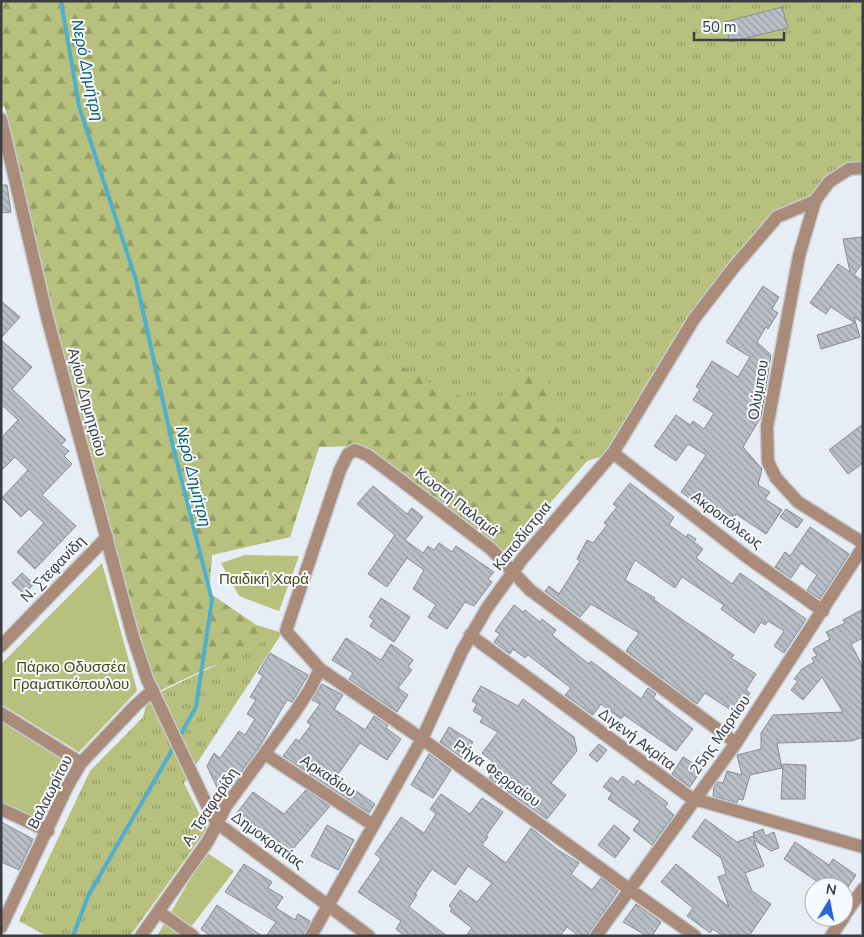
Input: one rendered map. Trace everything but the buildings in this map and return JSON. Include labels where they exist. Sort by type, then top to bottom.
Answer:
[{"type":"street","name":"Αγίου Δημητρίου","points":[[1,119],[48,317],[133,637],[153,690]]},
{"type":"street","points":[[815,201],[829,182],[849,169],[863,168]]},
{"type":"street","name":"Καποδίστρια","points":[[310,936],[422,739],[470,635],[512,572],[613,453],[694,319],[735,266],[777,217],[815,201]]},
{"type":"street","name":"Ολύμπου","points":[[815,201],[799,256],[767,427],[768,462],[776,478],[798,502],[863,543]]},
{"type":"street","name":"Κωστή Παλαμά","points":[[286,631],[340,470],[348,454],[355,450],[367,455],[491,549],[530,590],[736,743]]},
{"type":"street","name":"Ακροπόλεως","points":[[613,453],[747,557],[822,611]]},
{"type":"street","name":"Ν. Στεφανίδη","points":[[1,646],[107,537]]},
{"type":"street","name":"25ης Μαρτίου","points":[[596,936],[736,743],[863,547]]},
{"type":"street","name":"Ρήγα Φερραίου","points":[[286,631],[320,669],[422,739],[695,936]]},
{"type":"street","name":"Διγενή Ακρίτα","points":[[470,635],[684,794],[695,800],[863,847]]},
{"type":"street","name":"Α. Τσαφαρίδη","points":[[141,936],[208,841],[226,806],[300,704],[320,669]]},
{"type":"street","name":"Δημοκρατίας","points":[[153,690],[211,814],[217,823],[370,936]]},
{"type":"street","name":"Βαλαωρίτου","points":[[3,920],[81,763],[135,706],[153,690]]},
{"type":"street","points":[[1,714],[81,763]]},
{"type":"street","name":"Αρκαδίου","points":[[265,754],[373,825]]},
{"type":"street","points":[[1,809],[48,831]]},
{"type":"street","points":[[854,902],[863,889]]},
{"type":"street","points":[[159,912],[193,936]]},
{"type":"green space","points":[[1,1],[863,1],[863,175],[848,178],[835,187],[825,199],[819,213],[807,211],[780,223],[699,322],[613,453],[587,461],[507,554],[361,445],[319,447],[290,537],[212,554],[209,593],[256,625],[282,633],[184,783],[207,829],[130,936],[47,936],[19,921],[90,771],[143,717],[148,698],[216,665],[137,632],[56,323],[6,107],[1,106]]},
{"type":"green space","points":[[1,1],[318,1],[321,34],[338,91],[349,104],[375,121],[394,152],[400,168],[400,191],[395,209],[389,220],[378,231],[369,255],[366,303],[383,355],[443,391],[497,406],[519,368],[546,373],[557,425],[587,461],[507,554],[361,446],[319,447],[290,537],[212,555],[209,593],[256,625],[282,633],[159,691],[146,661],[137,632],[56,323],[1,91]]},
{"type":"green space","name":"Παιδική Χαρά","points":[[245,555],[299,556],[279,611],[239,596],[221,563]]},
{"type":"green space","name":"Πάρκο Οδυσσέα Γραματικόπουλου","points":[[102,563],[137,690],[79,752],[1,704],[1,664]]},
{"type":"green space","points":[[1,720],[71,763],[44,824],[1,804]]},
{"type":"green space","points":[[206,852],[234,871],[184,936],[157,936]]},
{"type":"waterway","name":"Νερό Δημήτρη","points":[[61,1],[79,106],[136,280],[172,442],[212,600],[196,707],[178,739]]},
{"type":"waterway","name":"Νερό Δημήτρη","points":[[73,936],[88,896],[175,745]]}]
